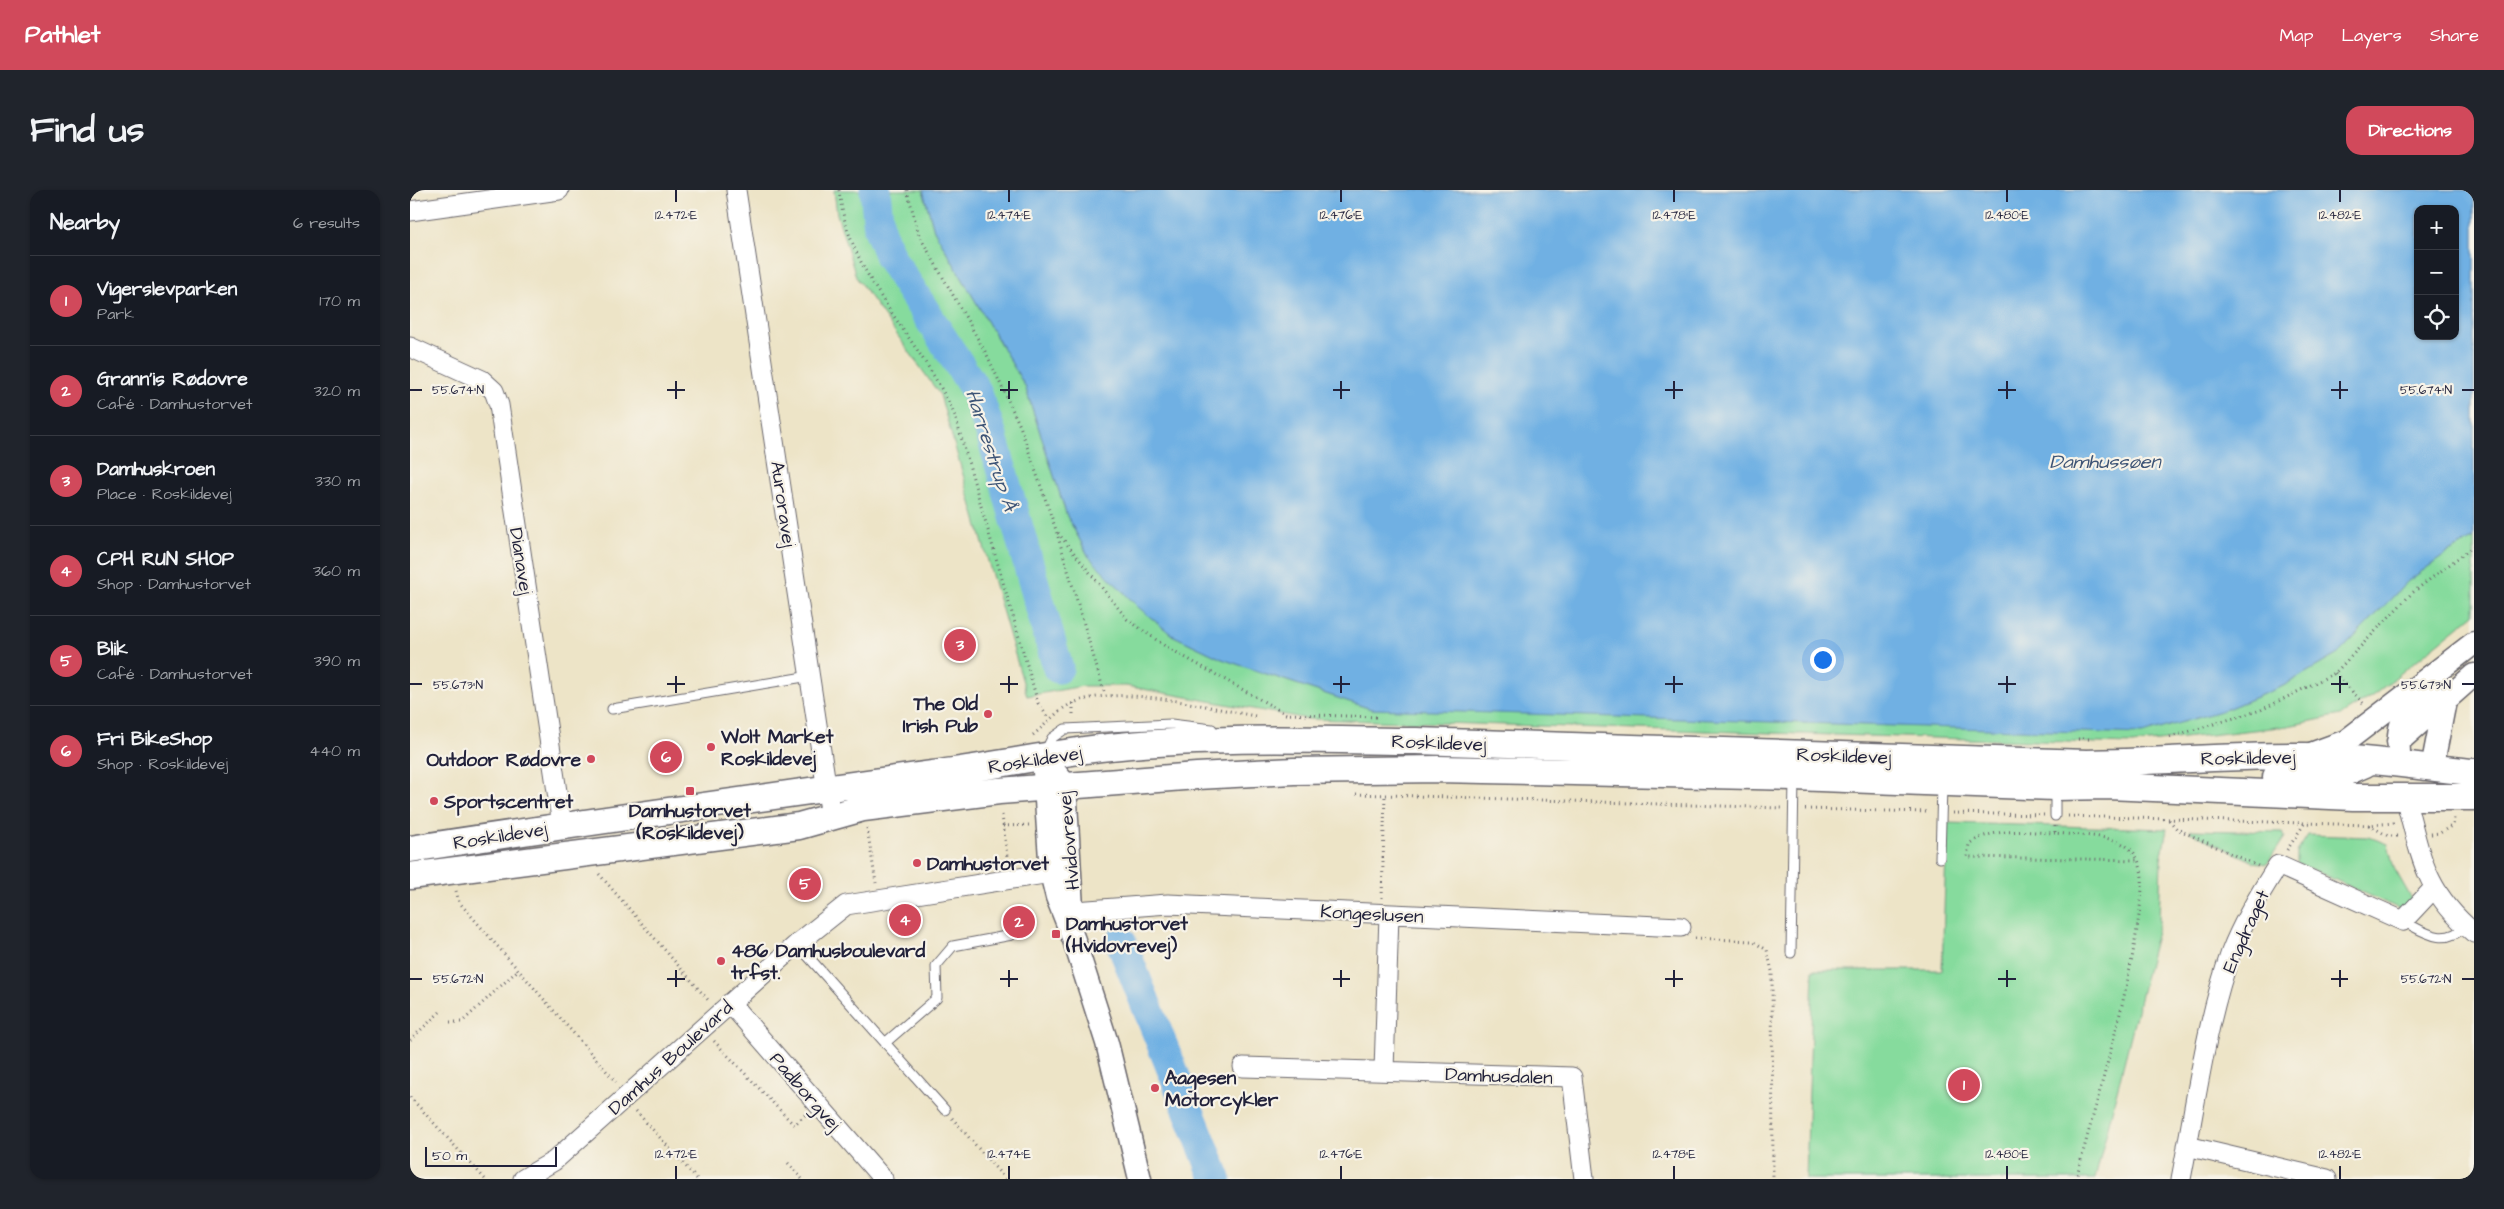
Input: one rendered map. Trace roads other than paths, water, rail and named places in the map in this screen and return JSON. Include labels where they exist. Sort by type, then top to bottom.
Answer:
[{"type":"main road","name":"Roskildevej","points":[[410,849],[562,825],[1101,748],[1173,743],[1304,740],[2087,763],[2140,762],[2203,757],[2305,756],[2372,761],[2399,753],[2432,768],[2474,772]]},
{"type":"main road","points":[[2399,753],[2414,805]]},
{"type":"main road","points":[[2108,786],[2204,778],[2335,777],[2372,761]]},
{"type":"main road","points":[[2414,805],[2432,768]]},
{"type":"main road","name":"Roskildevej","points":[[410,876],[590,851],[696,841],[799,826],[863,808],[1054,785],[1294,771],[1438,769],[1794,777],[2055,787],[2108,786],[2353,797],[2414,805],[2474,797]]},
{"type":"street","points":[[410,211],[559,190]]},
{"type":"street","name":"Auroravej","points":[[736,190],[810,676],[825,788],[831,817]]},
{"type":"street","name":"Dianavej","points":[[410,347],[482,380],[494,391],[499,405],[562,825]]},
{"type":"street","points":[[2399,753],[2400,721],[2473,643]]},
{"type":"street","points":[[2305,756],[2346,741],[2473,643]]},
{"type":"street","points":[[2399,753],[2445,701],[2474,675]]},
{"type":"street","points":[[2432,768],[2445,701]]},
{"type":"street","name":"Hvidovrevej","points":[[1043,757],[1054,785],[1068,911],[1074,940],[1107,1042],[1140,1179]]},
{"type":"street","name":"Hvidovrevej","points":[[1054,785],[1051,873],[1068,911]]},
{"type":"street","points":[[2414,805],[2424,867],[2446,908],[2470,929]]},
{"type":"street","name":"Engdraget","points":[[2181,1179],[2207,1038],[2217,996],[2232,951],[2252,906],[2275,869],[2403,921]]},
{"type":"street","points":[[803,939],[846,905],[1051,873]]},
{"type":"street","points":[[2403,921],[2434,888]]},
{"type":"street","name":"Kongeslusen","points":[[1068,911],[1168,904],[1681,927]]},
{"type":"street","points":[[1384,1071],[1385,914]]},
{"type":"street","name":"Damhus Boulevard","points":[[523,1179],[554,1161],[803,939]]},
{"type":"street","name":"Padborgvej","points":[[725,1008],[817,1104],[883,1179]]},
{"type":"street","name":"Damhusdalen","points":[[1243,1067],[1572,1077],[1584,1179]]},
{"type":"street","points":[[2188,1146],[2327,1179]]},
{"type":"street","name":"Damhus Boulevard","points":[[541,1179],[554,1161]]},
{"type":"lane","points":[[612,709],[810,676]]},
{"type":"lane","name":"Roskildevej","points":[[1791,953],[1794,777]]},
{"type":"lane","points":[[1940,858],[1942,783]]},
{"type":"lane","points":[[2055,787],[2055,816]]},
{"type":"lane","points":[[2403,921],[2444,938],[2470,929]]},
{"type":"lane","points":[[885,1042],[937,998],[936,966],[953,946],[1012,935]]},
{"type":"lane","points":[[803,939],[885,1042],[945,1110]]},
{"type":"water","name":"Damhussøen","points":[[923,190],[2474,190],[2474,538],[2449,552],[2408,581],[2338,654],[2283,686],[2227,709],[2142,734],[1371,709],[1222,659],[1172,635],[1138,607],[1089,557],[1067,516],[1025,386],[934,230]]},
{"type":"waterway","name":"Harrestrup Å","points":[[875,190],[879,229],[890,257],[976,391],[991,433],[1058,668]]},
{"type":"waterway","name":"Harrestrup Å","points":[[1121,942],[1216,1179]]},
{"type":"place","name":"Damhuskroen","points":[[960,645]]},
{"type":"place","name":"The Old Irish Pub","points":[[988,714]]},
{"type":"place","name":"Wolt Market Roskildevej","points":[[711,747]]},
{"type":"place","name":"Fri BikeShop","points":[[666,757]]},
{"type":"place","name":"Outdoor Rødovre","points":[[591,759]]},
{"type":"place","name":"Damhustorvet (Roskildevej)","points":[[690,791]]},
{"type":"place","name":"Sportscentret","points":[[434,801]]},
{"type":"place","name":"Damhustorvet","points":[[917,863]]},
{"type":"place","name":"Blik","points":[[805,884]]},
{"type":"place","name":"CPH RUN SHOP","points":[[905,920]]},
{"type":"place","name":"Grann'is Rødovre","points":[[1019,922]]},
{"type":"place","name":"Damhustorvet (Hvidovrevej)","points":[[1056,934]]},
{"type":"place","name":"486 Damhusboulevard trfst.","points":[[721,961]]},
{"type":"place","name":"Vigerslevparken","points":[[1964,1085]]},
{"type":"place","name":"Aagesen Motorcykler","points":[[1155,1088]]}]
